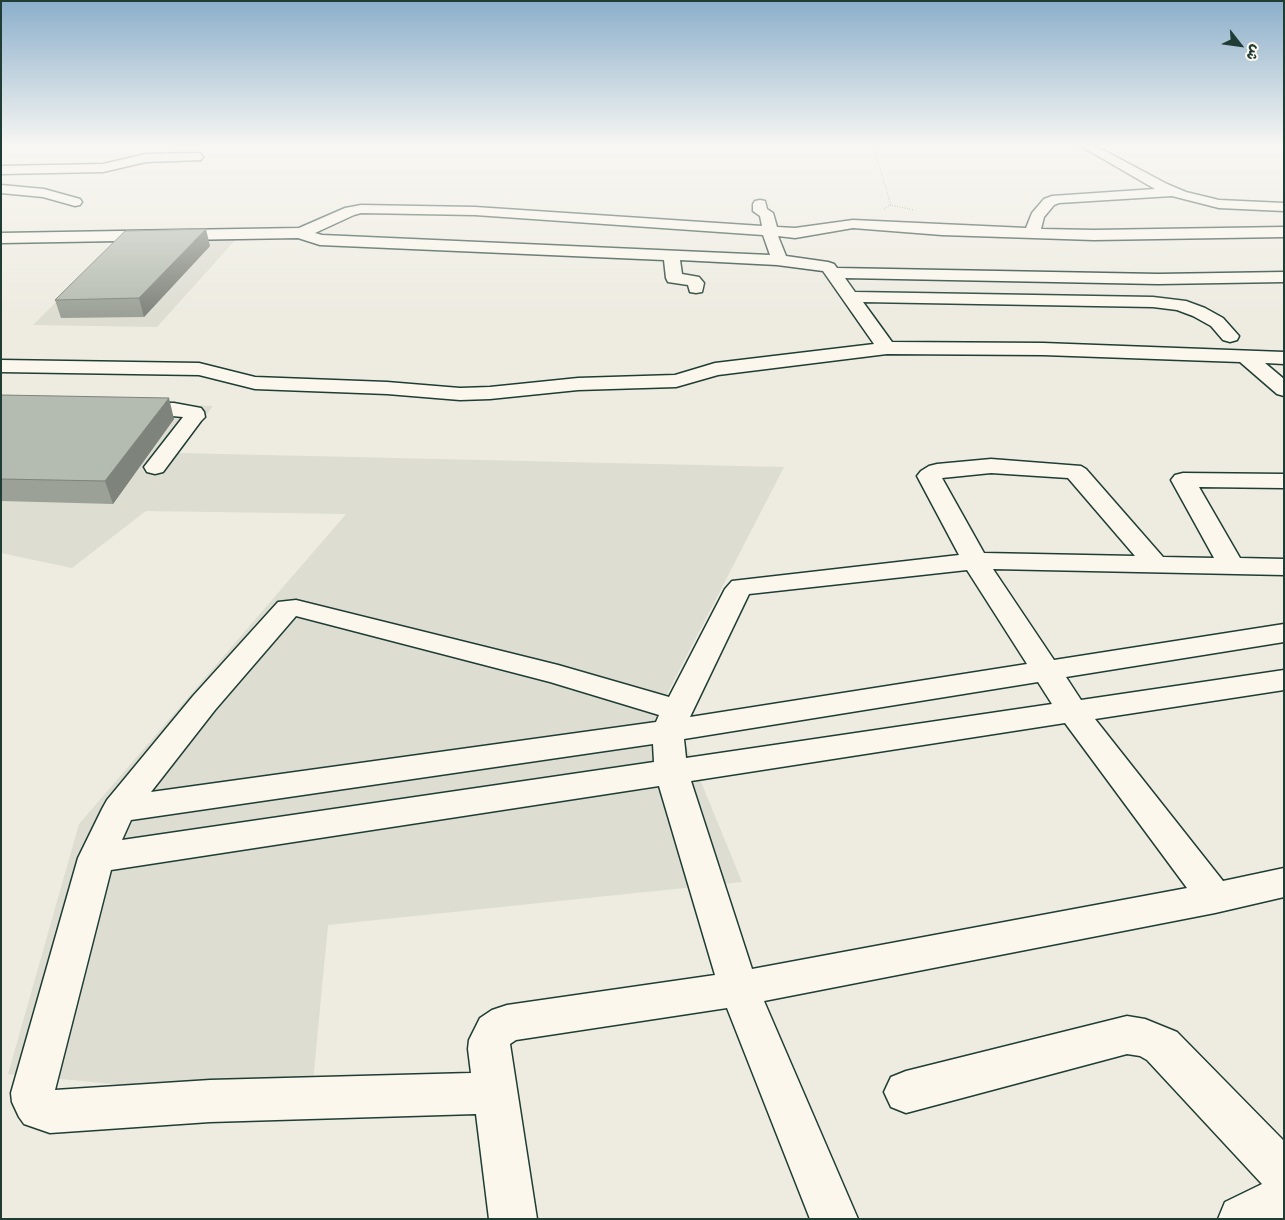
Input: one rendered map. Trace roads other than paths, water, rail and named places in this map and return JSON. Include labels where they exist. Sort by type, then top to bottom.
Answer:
[{"type":"street","points":[[1032,233],[1037,216],[1049,202]]},
{"type":"street","points":[[1210,202],[1218,204],[1284,207]]},
{"type":"street","points":[[760,204],[760,211],[766,213],[771,231],[770,235],[779,259],[777,260]]},
{"type":"street","points":[[1,238],[300,233],[350,211],[361,209],[475,211],[805,232],[853,224],[942,230],[1032,233],[1284,232]]},
{"type":"street","points":[[300,233],[320,240],[777,260],[795,264],[824,266],[832,273],[887,348]]},
{"type":"street","points":[[1,244],[54,243],[100,252]]},
{"type":"street","points":[[671,256],[674,278],[693,281],[696,283],[696,288]]},
{"type":"street","points":[[832,273],[1158,278],[1284,277]]},
{"type":"street","points":[[1158,278],[1180,305]]},
{"type":"street","points":[[850,298],[1153,302],[1180,305],[1199,312],[1217,322],[1230,336]]},
{"type":"street","points":[[1,366],[199,369],[255,383],[490,394],[578,384],[676,381],[715,369],[887,348],[1043,349],[1284,358]]},
{"type":"street","points":[[1247,358],[1284,390]]},
{"type":"street","points":[[116,408],[174,409],[194,412],[194,417],[155,467]]},
{"type":"street","points":[[1155,564],[1078,474],[1073,471],[991,466],[932,473],[929,476],[975,561],[1073,712],[1214,898]]},
{"type":"street","points":[[1226,556],[1184,480],[1284,481]]},
{"type":"street","points":[[834,1219],[739,988],[672,773],[672,721],[741,587],[975,561],[1155,564],[1284,547]]},
{"type":"street","points":[[1226,556],[1284,567]]},
{"type":"street","points":[[495,1093],[210,1101],[50,1112],[40,1109],[34,1102],[33,1094],[96,858],[119,809],[204,703],[290,607],[558,675],[672,721]]},
{"type":"street","points":[[119,809],[672,721],[1048,672],[1284,633]]},
{"type":"street","points":[[96,858],[1284,680]]},
{"type":"street","points":[[513,1219],[489,1049],[490,1040],[495,1032],[507,1023],[739,988],[1214,898],[1284,882]]},
{"type":"street","points":[[906,1092],[1127,1035],[1146,1038],[1162,1046],[1284,1174]]},
{"type":"street","points":[[1242,1219],[1284,1197]]}]
